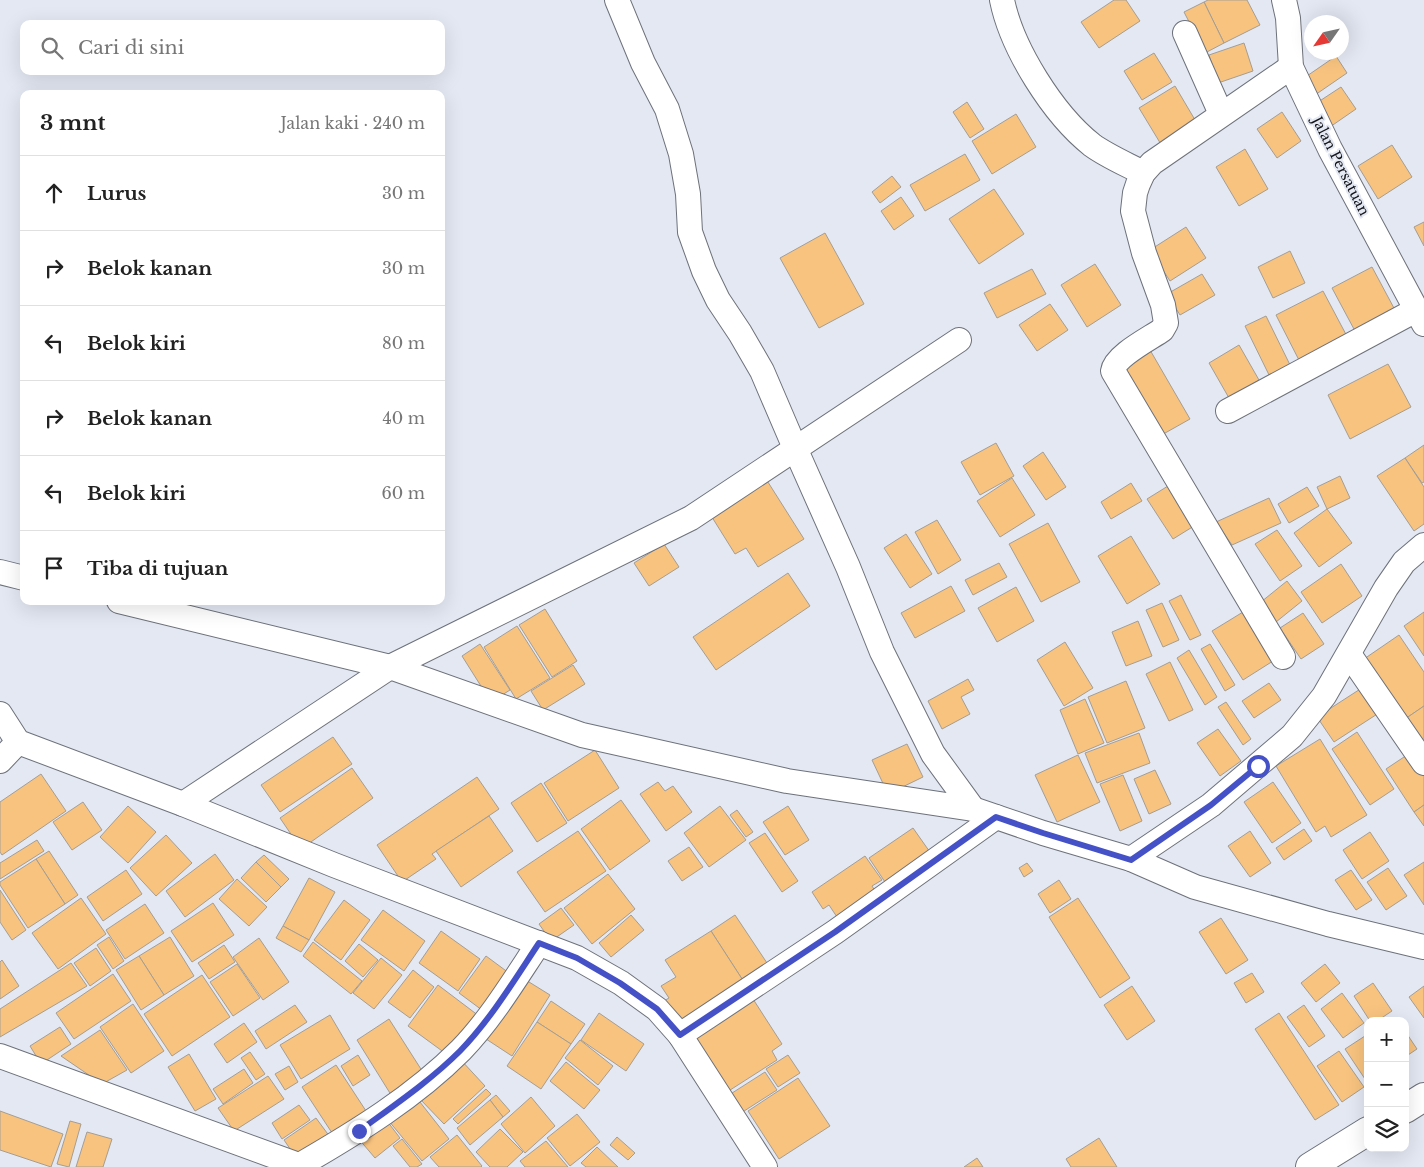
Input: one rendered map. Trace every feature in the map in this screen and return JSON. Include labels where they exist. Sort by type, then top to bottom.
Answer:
[{"type":"street","points":[[617,0],[643,63],[670,118],[681,154],[688,194],[690,232],[701,264],[718,300],[740,332],[762,371],[848,568],[882,652],[933,754],[973,809]]},
{"type":"street","points":[[1002,0],[1004,12],[1020,53],[1070,126],[1094,146],[1143,173]]},
{"type":"street","name":"Jalan Persatuan","points":[[1284,0],[1288,18],[1291,67],[1330,149],[1420,317]]},
{"type":"street","points":[[1185,33],[1221,114]]},
{"type":"street","points":[[1284,657],[1113,371],[1114,365],[1120,359],[1162,330],[1166,323],[1163,305],[1144,253],[1133,210],[1135,193],[1143,173],[1152,163],[1291,67]]},
{"type":"street","points":[[1228,411],[1420,317]]},
{"type":"street","points":[[183,804],[390,667],[691,518],[959,340]]},
{"type":"street","points":[[1131,860],[1211,805],[1292,736],[1324,696],[1350,654],[1386,588],[1404,562],[1424,545]]},
{"type":"street","points":[[0,572],[20,577]]},
{"type":"street","points":[[135,605],[390,667],[582,735],[787,781],[973,809],[1131,860],[1195,887],[1328,924],[1424,947]]},
{"type":"street","points":[[1350,654],[1424,762]]},
{"type":"street","points":[[0,714],[18,742],[183,804],[334,865],[577,958],[620,983],[657,1009],[680,1035],[764,1167]]},
{"type":"street","points":[[0,761],[18,742]]},
{"type":"street","points":[[680,1035],[835,932],[996,817]]},
{"type":"street","points":[[0,1056],[302,1166],[359,1131],[398,1103],[448,1062],[477,1032],[502,999],[539,943]]},
{"type":"street","points":[[1407,1107],[1424,1097]]},
{"type":"street","points":[[1310,1167],[1364,1134]]},
{"type":"building","points":[[1114,0],[1126,0],[1140,21],[1099,48],[1081,22]]},
{"type":"building","points":[[1208,0],[1247,0],[1260,25],[1224,43],[1204,2]]},
{"type":"building","points":[[1204,2],[1224,43],[1205,53],[1184,12]]},
{"type":"building","points":[[1244,43],[1253,71],[1218,83],[1209,55]]},
{"type":"building","points":[[1154,53],[1172,82],[1142,100],[1124,71]]},
{"type":"building","points":[[1330,60],[1339,60],[1347,73],[1315,95],[1304,78]]},
{"type":"building","points":[[1175,86],[1198,125],[1162,146],[1139,108]]},
{"type":"building","points":[[1341,87],[1356,109],[1327,129],[1312,106]]},
{"type":"building","points":[[967,102],[984,129],[970,138],[953,112]]},
{"type":"building","points":[[1282,112],[1301,141],[1277,158],[1257,129]]},
{"type":"building","points":[[1016,114],[1036,147],[992,174],[972,141]]},
{"type":"building","points":[[1392,145],[1412,177],[1378,199],[1358,166]]},
{"type":"building","points":[[1245,149],[1268,189],[1239,206],[1216,167]]},
{"type":"building","points":[[965,154],[980,180],[925,211],[910,185]]},
{"type":"building","points":[[892,176],[901,187],[880,203],[872,192]]},
{"type":"building","points":[[994,189],[1024,234],[979,264],[949,219]]},
{"type":"building","points":[[901,197],[914,216],[894,230],[881,211]]},
{"type":"building","points":[[1424,222],[1424,246],[1414,227]]},
{"type":"building","points":[[1186,227],[1206,258],[1170,281],[1150,250]]},
{"type":"building","points":[[825,233],[864,304],[819,328],[780,258]]},
{"type":"building","points":[[1290,251],[1305,283],[1273,298],[1258,267]]},
{"type":"building","points":[[1095,264],[1121,305],[1087,327],[1061,285]]},
{"type":"building","points":[[1372,267],[1395,310],[1355,331],[1332,288]]},
{"type":"building","points":[[1032,269],[1046,294],[997,318],[984,293]]},
{"type":"building","points":[[1202,274],[1215,295],[1180,315],[1167,294]]},
{"type":"building","points":[[1323,291],[1350,342],[1302,366],[1276,315]]},
{"type":"building","points":[[1050,304],[1068,330],[1037,351],[1019,325]]},
{"type":"building","points":[[1266,316],[1293,371],[1272,381],[1245,326]]},
{"type":"building","points":[[1239,345],[1259,380],[1229,398],[1209,363]]},
{"type":"building","points":[[1150,350],[1190,419],[1158,437],[1119,368]]},
{"type":"building","points":[[1388,364],[1411,407],[1350,439],[1328,395]]},
{"type":"building","points":[[996,443],[1014,476],[980,495],[961,462]]},
{"type":"building","points":[[1424,445],[1424,482],[1422,483],[1405,458]]},
{"type":"building","points":[[1043,452],[1066,487],[1046,500],[1023,466]]},
{"type":"building","points":[[1405,458],[1424,487],[1424,524],[1414,531],[1377,476]]},
{"type":"building","points":[[1340,476],[1350,498],[1327,509],[1317,487]]},
{"type":"building","points":[[1012,478],[1035,515],[1000,537],[977,501]]},
{"type":"building","points":[[766,479],[804,539],[758,567],[746,548],[735,554],[710,514]]},
{"type":"building","points":[[1131,483],[1142,501],[1111,519],[1101,502]]},
{"type":"building","points":[[1168,486],[1194,526],[1173,539],[1147,499]]},
{"type":"building","points":[[1307,487],[1319,506],[1289,523],[1278,504]]},
{"type":"building","points":[[1269,498],[1281,523],[1232,545],[1216,522]]},
{"type":"building","points":[[1327,509],[1352,543],[1319,567],[1294,533]]},
{"type":"building","points":[[937,520],[961,560],[938,574],[915,532]]},
{"type":"building","points":[[1048,523],[1080,582],[1041,602],[1009,544]]},
{"type":"building","points":[[1277,530],[1302,566],[1280,581],[1255,544]]},
{"type":"building","points":[[906,534],[932,574],[910,588],[884,548]]},
{"type":"building","points":[[1131,536],[1160,584],[1127,604],[1098,556]]},
{"type":"building","points":[[664,544],[679,567],[649,586],[634,563]]},
{"type":"building","points":[[999,563],[1007,577],[973,595],[965,580]]},
{"type":"building","points":[[1341,564],[1362,596],[1322,623],[1301,592]]},
{"type":"building","points":[[788,573],[810,606],[716,670],[693,637]]},
{"type":"building","points":[[1287,581],[1302,601],[1276,622],[1261,602]]},
{"type":"building","points":[[951,586],[965,611],[915,638],[901,613]]},
{"type":"building","points":[[1016,587],[1034,621],[997,642],[978,608]]},
{"type":"building","points":[[1181,595],[1201,635],[1190,640],[1169,601]]},
{"type":"building","points":[[1162,603],[1179,640],[1163,647],[1146,610]]},
{"type":"building","points":[[545,609],[577,661],[552,677],[519,625]]},
{"type":"building","points":[[1243,612],[1273,661],[1243,680],[1212,631]]},
{"type":"building","points":[[1424,612],[1424,656],[1404,626]]},
{"type":"building","points":[[1303,613],[1324,644],[1301,659],[1280,628]]},
{"type":"building","points":[[1138,621],[1152,656],[1126,666],[1112,632]]},
{"type":"building","points":[[517,626],[550,678],[516,699],[484,647]]},
{"type":"building","points":[[1399,635],[1424,672],[1424,706],[1405,719],[1364,659]]},
{"type":"building","points":[[1065,642],[1093,688],[1064,706],[1037,660]]},
{"type":"building","points":[[480,644],[510,690],[491,702],[462,656]]},
{"type":"building","points":[[1210,644],[1235,685],[1225,691],[1201,649]]},
{"type":"building","points":[[1189,650],[1217,697],[1205,705],[1177,658]]},
{"type":"building","points":[[1170,662],[1193,710],[1169,721],[1146,674]]},
{"type":"building","points":[[573,665],[585,684],[543,710],[531,691]]},
{"type":"building","points":[[968,679],[974,690],[961,697],[970,714],[942,729],[928,701]]},
{"type":"building","points":[[1126,681],[1145,728],[1107,743],[1088,697]]},
{"type":"building","points":[[1269,683],[1281,700],[1254,718],[1242,701]]},
{"type":"building","points":[[1368,684],[1385,709],[1334,742],[1317,717]]},
{"type":"building","points":[[1085,699],[1104,743],[1078,754],[1060,710]]},
{"type":"building","points":[[1226,702],[1251,739],[1243,745],[1218,707]]},
{"type":"building","points":[[1424,706],[1424,747],[1405,719]]},
{"type":"building","points":[[1218,729],[1241,761],[1220,776],[1197,743]]},
{"type":"building","points":[[1357,732],[1394,789],[1370,805],[1332,749]]},
{"type":"building","points":[[1139,733],[1150,763],[1097,783],[1085,753]]},
{"type":"building","points":[[333,737],[352,764],[280,812],[261,785]]},
{"type":"building","points":[[1320,739],[1367,815],[1331,837],[1325,826],[1316,832],[1276,766]]},
{"type":"building","points":[[907,744],[923,777],[888,794],[872,760]]},
{"type":"building","points":[[595,750],[619,788],[568,821],[544,783]]},
{"type":"building","points":[[1410,753],[1424,774],[1424,805],[1414,812],[1386,769]]},
{"type":"building","points":[[1078,755],[1100,802],[1057,822],[1035,775]]},
{"type":"building","points":[[352,768],[373,798],[301,849],[280,818]]},
{"type":"building","points":[[1155,770],[1171,804],[1149,814],[1134,779]]},
{"type":"building","points":[[41,774],[66,811],[2,855],[0,852],[0,802]]},
{"type":"building","points":[[1123,775],[1142,821],[1120,831],[1100,784]]},
{"type":"building","points":[[477,777],[499,809],[432,854],[436,859],[402,882],[377,845]]},
{"type":"building","points":[[658,782],[665,791],[673,786],[692,812],[666,831],[640,794]]},
{"type":"building","points":[[1273,782],[1301,823],[1272,843],[1244,802]]},
{"type":"building","points":[[541,783],[567,823],[537,842],[511,803]]},
{"type":"building","points":[[621,800],[650,841],[610,870],[581,829]]},
{"type":"building","points":[[83,802],[102,830],[72,850],[53,822]]},
{"type":"building","points":[[1424,805],[1424,826],[1414,812]]},
{"type":"building","points":[[128,806],[156,832],[128,863],[100,837]]},
{"type":"building","points":[[720,806],[746,840],[709,867],[684,833]]},
{"type":"building","points":[[788,806],[809,840],[785,855],[763,822]]},
{"type":"building","points":[[737,810],[753,832],[746,837],[730,815]]},
{"type":"building","points":[[489,816],[513,851],[461,887],[436,851]]},
{"type":"building","points":[[913,828],[932,855],[887,885],[869,858]]},
{"type":"building","points":[[1304,829],[1312,841],[1284,860],[1276,848]]},
{"type":"building","points":[[578,831],[606,871],[545,912],[517,872]]},
{"type":"building","points":[[1250,831],[1271,863],[1250,877],[1228,846]]},
{"type":"building","points":[[1370,832],[1389,861],[1362,879],[1343,850]]},
{"type":"building","points":[[765,833],[798,881],[782,892],[749,843]]},
{"type":"building","points":[[166,835],[192,863],[156,896],[130,868]]},
{"type":"building","points":[[37,840],[44,851],[0,879],[0,863]]},
{"type":"building","points":[[689,847],[703,867],[682,881],[668,861]]},
{"type":"building","points":[[49,851],[78,895],[65,904],[36,859]]},
{"type":"building","points":[[215,854],[234,880],[185,917],[166,891]]},
{"type":"building","points":[[264,855],[289,879],[281,887],[256,862]]},
{"type":"building","points":[[865,856],[882,880],[872,886],[875,891],[837,917],[829,905],[823,909],[812,892]]},
{"type":"building","points":[[36,859],[65,904],[28,928],[0,885],[0,882]]},
{"type":"building","points":[[256,862],[281,887],[266,902],[241,878]]},
{"type":"building","points":[[1424,862],[1424,905],[1404,875]]},
{"type":"building","points":[[1027,863],[1033,871],[1024,877],[1019,868]]},
{"type":"building","points":[[1388,868],[1407,896],[1386,910],[1367,882]]},
{"type":"building","points":[[126,870],[142,894],[103,921],[87,897]]},
{"type":"building","points":[[1351,870],[1372,900],[1356,910],[1335,880]]},
{"type":"building","points":[[608,874],[635,909],[592,944],[564,908]]},
{"type":"building","points":[[309,878],[335,892],[309,940],[283,926]]},
{"type":"building","points":[[237,879],[267,907],[249,926],[219,899]]},
{"type":"building","points":[[1059,880],[1071,899],[1050,913],[1038,894]]},
{"type":"building","points":[[0,890],[26,930],[12,940],[0,922]]},
{"type":"building","points":[[81,898],[106,934],[58,969],[32,933]]},
{"type":"building","points":[[1078,898],[1130,978],[1100,998],[1049,917]]},
{"type":"building","points":[[344,900],[370,920],[341,960],[314,940]]},
{"type":"building","points":[[213,903],[234,935],[192,962],[171,931]]},
{"type":"building","points":[[145,904],[164,933],[125,959],[106,930]]},
{"type":"building","points":[[561,908],[574,925],[551,941],[539,924]]},
{"type":"building","points":[[383,910],[425,941],[404,971],[361,940]]},
{"type":"building","points":[[631,915],[644,930],[611,957],[599,943]]},
{"type":"building","points":[[735,915],[769,966],[744,982],[711,931]]},
{"type":"building","points":[[1221,918],[1248,960],[1226,974],[1199,932]]},
{"type":"building","points":[[283,926],[309,940],[301,952],[276,938]]},
{"type":"building","points":[[441,931],[480,959],[458,991],[419,963]]},
{"type":"building","points":[[711,931],[744,982],[678,1026],[662,1002],[669,998],[661,986],[676,977],[665,960]]},
{"type":"building","points":[[109,937],[124,961],[113,969],[97,945]]},
{"type":"building","points":[[170,937],[194,976],[164,995],[139,956]]},
{"type":"building","points":[[259,938],[289,982],[263,1000],[233,957]]},
{"type":"building","points":[[313,942],[362,981],[351,994],[303,956]]},
{"type":"building","points":[[359,944],[378,960],[363,977],[345,961]]},
{"type":"building","points":[[224,945],[235,962],[209,979],[198,963]]},
{"type":"building","points":[[96,948],[111,971],[90,986],[74,963]]},
{"type":"building","points":[[139,956],[164,995],[141,1010],[116,970]]},
{"type":"building","points":[[486,956],[513,976],[486,1013],[459,993]]},
{"type":"building","points":[[381,958],[402,975],[374,1009],[353,993]]},
{"type":"building","points":[[2,960],[19,986],[0,999],[0,962]]},
{"type":"building","points":[[71,963],[87,986],[0,1037],[0,1009]]},
{"type":"building","points":[[237,964],[260,998],[233,1016],[210,982]]},
{"type":"building","points":[[1325,964],[1340,983],[1316,1002],[1301,983]]},
{"type":"building","points":[[413,970],[434,987],[410,1018],[388,1002]]},
{"type":"building","points":[[1252,973],[1264,992],[1246,1003],[1234,983]]},
{"type":"building","points":[[113,974],[131,1001],[74,1039],[56,1013]]},
{"type":"building","points":[[202,975],[230,1017],[172,1056],[144,1014]]},
{"type":"building","points":[[521,977],[550,995],[512,1056],[483,1037]]},
{"type":"building","points":[[1373,983],[1392,1011],[1383,1017],[1367,1017],[1354,996]]},
{"type":"building","points":[[438,985],[479,1016],[449,1056],[408,1026]]},
{"type":"building","points":[[1132,986],[1155,1021],[1127,1040],[1104,1005]]},
{"type":"building","points":[[1424,986],[1424,1018],[1409,997]]},
{"type":"building","points":[[1342,993],[1364,1023],[1343,1038],[1321,1009]]},
{"type":"building","points":[[753,999],[782,1044],[772,1051],[777,1060],[727,1092],[692,1037]]},
{"type":"building","points":[[551,1001],[585,1024],[571,1044],[537,1022]]},
{"type":"building","points":[[133,1004],[164,1051],[131,1073],[100,1027]]},
{"type":"building","points":[[295,1005],[307,1022],[266,1049],[255,1031]]},
{"type":"building","points":[[1304,1005],[1325,1036],[1309,1047],[1287,1017]]},
{"type":"building","points":[[599,1013],[644,1044],[626,1071],[581,1040]]},
{"type":"building","points":[[1279,1013],[1339,1105],[1315,1120],[1255,1029]]},
{"type":"building","points":[[330,1015],[350,1049],[301,1079],[280,1045]]},
{"type":"building","points":[[389,1019],[426,1077],[393,1098],[357,1040]]},
{"type":"building","points":[[537,1022],[571,1044],[541,1089],[507,1066]]},
{"type":"building","points":[[244,1023],[257,1042],[227,1063],[214,1044]]},
{"type":"building","points":[[60,1027],[71,1044],[41,1064],[30,1046]]},
{"type":"building","points":[[100,1030],[127,1070],[102,1084],[61,1056]]},
{"type":"building","points":[[1364,1037],[1364,1078],[1345,1049]]},
{"type":"building","points":[[1409,1037],[1417,1049],[1409,1054]]},
{"type":"building","points":[[580,1040],[613,1066],[598,1085],[565,1058]]},
{"type":"building","points":[[1339,1051],[1364,1087],[1342,1102],[1317,1066]]},
{"type":"building","points":[[250,1052],[265,1074],[256,1080],[241,1058]]},
{"type":"building","points":[[189,1054],[216,1099],[195,1111],[168,1067]]},
{"type":"building","points":[[358,1055],[370,1075],[353,1086],[341,1066]]},
{"type":"building","points":[[788,1055],[800,1073],[778,1087],[766,1069]]},
{"type":"building","points":[[460,1059],[485,1086],[444,1124],[419,1098]]},
{"type":"building","points":[[566,1062],[600,1090],[584,1109],[550,1081]]},
{"type":"building","points":[[336,1065],[368,1114],[334,1136],[302,1087]]},
{"type":"building","points":[[289,1066],[298,1082],[285,1090],[275,1074]]},
{"type":"building","points":[[244,1069],[253,1083],[223,1104],[213,1089]]},
{"type":"building","points":[[765,1072],[777,1090],[741,1113],[729,1095]]},
{"type":"building","points":[[268,1076],[284,1099],[234,1131],[218,1108]]},
{"type":"building","points":[[798,1078],[830,1126],[779,1159],[748,1111]]},
{"type":"building","points":[[486,1089],[491,1094],[458,1124],[453,1119]]},
{"type":"building","points":[[496,1095],[510,1111],[503,1117],[490,1100]]},
{"type":"building","points":[[416,1097],[449,1139],[422,1161],[388,1120]]},
{"type":"building","points":[[531,1097],[555,1126],[525,1153],[501,1124]]},
{"type":"building","points":[[490,1100],[503,1117],[470,1145],[457,1128]]},
{"type":"building","points":[[299,1105],[310,1120],[282,1139],[272,1123]]},
{"type":"building","points":[[0,1111],[63,1134],[51,1167],[0,1150]]},
{"type":"building","points":[[577,1114],[600,1142],[570,1166],[547,1138]]},
{"type":"building","points":[[384,1117],[400,1138],[375,1158],[358,1138]]},
{"type":"building","points":[[316,1118],[330,1137],[297,1159],[284,1140]]},
{"type":"building","points":[[70,1121],[81,1124],[69,1167],[57,1164]]},
{"type":"building","points":[[500,1129],[523,1152],[507,1167],[490,1167],[476,1152]]},
{"type":"building","points":[[87,1132],[112,1139],[103,1167],[76,1167]]},
{"type":"building","points":[[457,1135],[481,1167],[439,1167],[430,1157]]},
{"type":"building","points":[[617,1137],[635,1153],[628,1160],[610,1145]]},
{"type":"building","points":[[1099,1138],[1117,1167],[1071,1167],[1066,1159]]},
{"type":"building","points":[[402,1139],[422,1164],[417,1167],[410,1167],[393,1146]]},
{"type":"building","points":[[546,1141],[568,1167],[525,1167],[520,1161]]},
{"type":"building","points":[[597,1147],[618,1167],[586,1167],[581,1163]]},
{"type":"building","points":[[977,1158],[983,1167],[964,1167]]},
{"type":"route","points":[[359,1131],[398,1103],[442,1068],[461,1050],[502,999],[539,943],[577,958],[620,983],[657,1009],[680,1035],[835,932],[996,817],[1131,860],[1211,805],[1258,766]]}]
